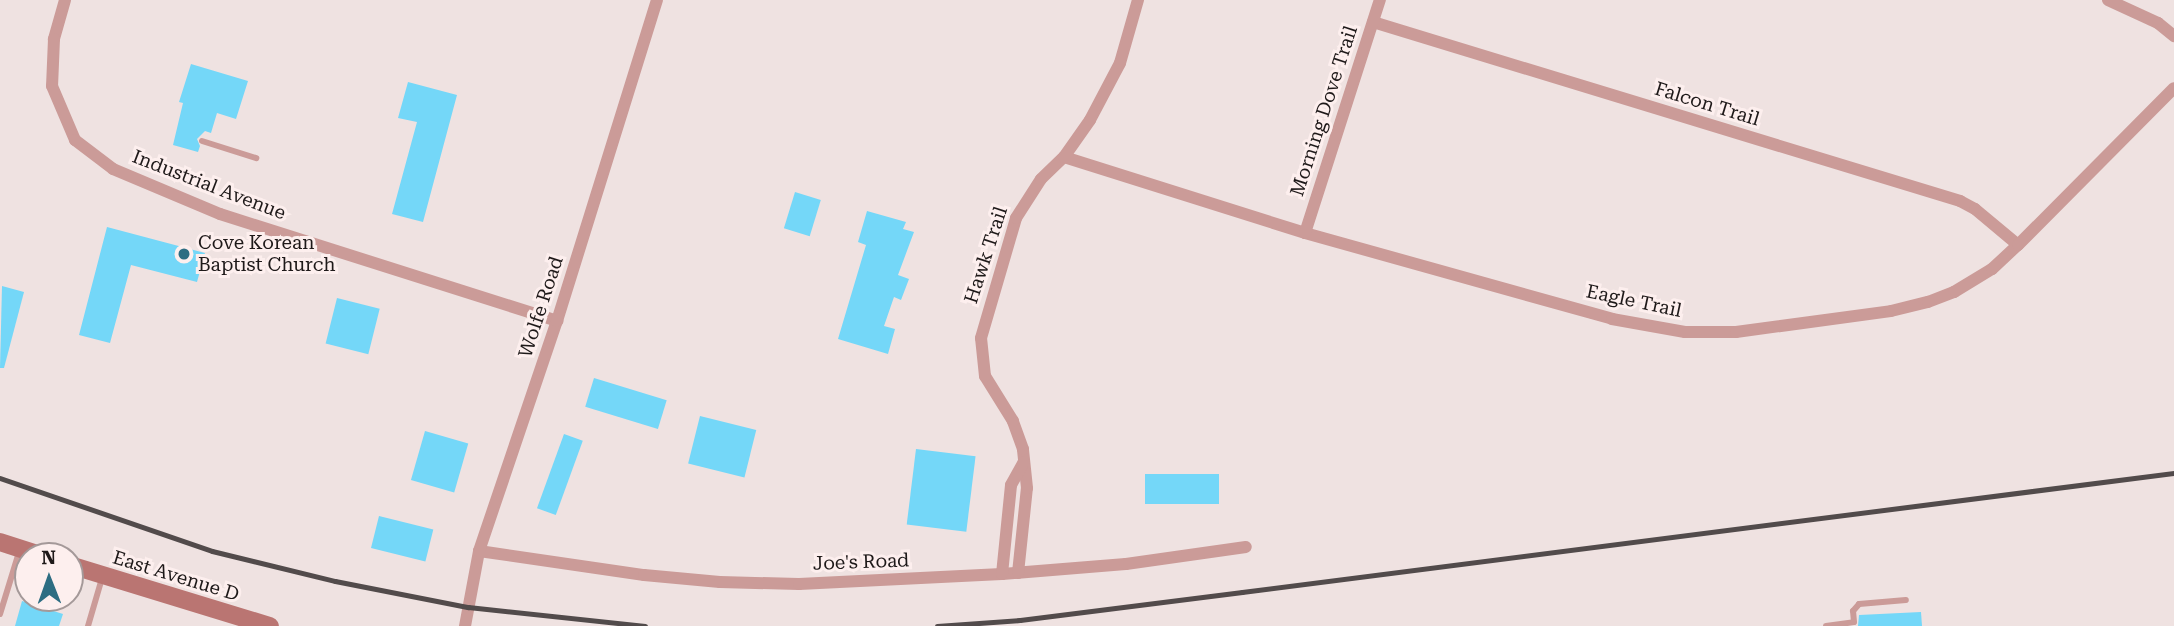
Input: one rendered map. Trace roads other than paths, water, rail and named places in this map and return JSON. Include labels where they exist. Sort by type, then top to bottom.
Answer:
[{"type":"main road","name":"East Avenue D","points":[[84,569],[270,626]]},
{"type":"street","name":"Industrial Avenue","points":[[65,0],[54,39],[52,86],[75,140],[113,169],[220,214],[557,321]]},
{"type":"street","name":"Wolfe Road","points":[[465,626],[479,551],[557,321],[657,0]]},
{"type":"street","name":"Hawk Trail","points":[[1018,573],[1027,488],[1024,461],[1013,421],[985,376],[981,338],[1016,218],[1041,179],[1064,157],[1090,120],[1120,63],[1138,0]]},
{"type":"street","name":"Morning Dove Trail","points":[[1305,233],[1380,0]]},
{"type":"street","points":[[2108,0],[2158,23],[2174,36]]},
{"type":"street","name":"Falcon Trail","points":[[1373,22],[1960,201],[1975,209],[2018,245]]},
{"type":"street","name":"Eagle Trail","points":[[1064,157],[1305,233],[1612,318],[1685,332],[1774,327],[1891,311],[1928,302],[1975,280],[2018,245],[2174,88]]},
{"type":"street","points":[[1002,574],[1011,485],[1024,461]]},
{"type":"street","name":"Joe's Road","points":[[479,551],[557,564],[720,582],[799,584],[1018,573],[1126,564],[1246,547]]},
{"type":"lane","points":[[202,141],[257,158]]},
{"type":"lane","points":[[0,614],[14,566]]},
{"type":"lane","points":[[88,626],[103,575]]},
{"type":"lane","points":[[1826,626],[1854,624],[1853,611],[1859,604],[1906,600]]},
{"type":"railway","points":[[937,626],[1020,620],[2174,473]]},
{"type":"railway","points":[[0,478],[212,551],[335,581],[468,607],[645,626]]},
{"type":"place","name":"Cove Korean Baptist Church","points":[[184,254]]}]
